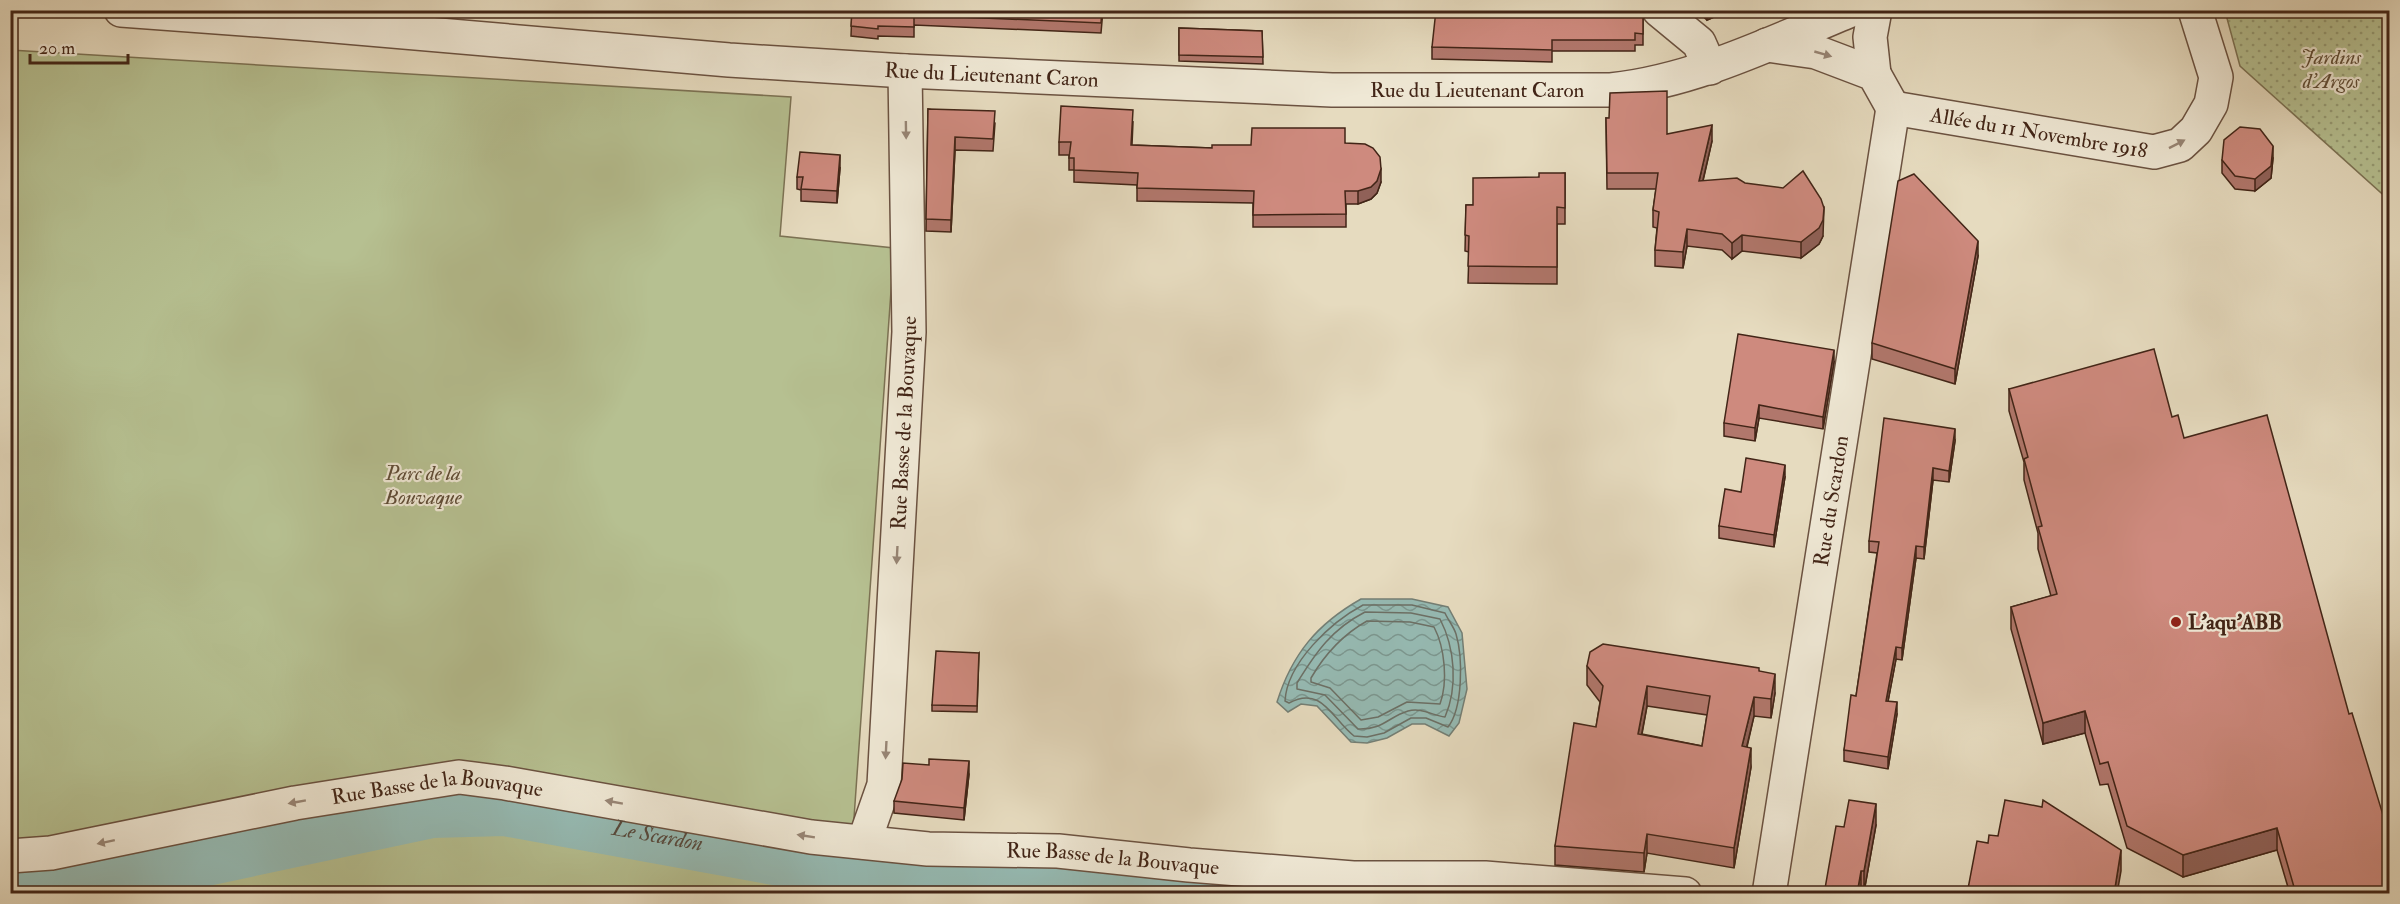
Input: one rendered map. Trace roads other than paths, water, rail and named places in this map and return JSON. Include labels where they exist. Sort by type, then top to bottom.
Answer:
[{"type":"street","name":"Rue du Lieutenant Caron","points":[[121,10],[729,60],[905,71],[1332,90],[1611,90],[1661,82],[1710,68],[1851,10]]},
{"type":"street","points":[[1659,10],[1699,43],[1710,68]]},
{"type":"street","points":[[1875,10],[1870,37],[1874,74],[1893,108]]},
{"type":"street","name":"Allée du 11 Novembre 1918","points":[[1893,108],[2154,152],[2180,145],[2196,129],[2211,104],[2216,77],[2195,10]]},
{"type":"street","points":[[1765,45],[1816,52],[1874,74]]},
{"type":"street","name":"Rue Basse de la Bouvaque","points":[[864,842],[884,785],[909,332],[905,71]]},
{"type":"street","name":"Rue du Scardon","points":[[1769,894],[1893,108]]},
{"type":"street","name":"Rue Basse de la Bouvaque","points":[[10,856],[51,853],[295,802],[459,777],[812,837],[928,849],[1058,851],[1189,865],[1353,878],[1485,878],[1685,894]]},
{"type":"water","points":[[1361,599],[1412,599],[1448,607],[1462,633],[1467,689],[1459,723],[1449,736],[1425,724],[1412,724],[1387,738],[1367,743],[1351,742],[1317,706],[1301,704],[1288,712],[1277,702],[1290,669],[1308,642],[1331,619]]},
{"type":"waterway","name":"Le Scardon","points":[[10,886],[97,880],[432,809],[505,807],[846,869],[1313,894]]},
{"type":"place","name":"L'aqu'ABB","points":[[2176,622]]},
{"type":"park label","name":"Jardins d'Argos","points":[[2331,69]]},
{"type":"park label","name":"Parc de la Bouvaque","points":[[423,485]]}]
